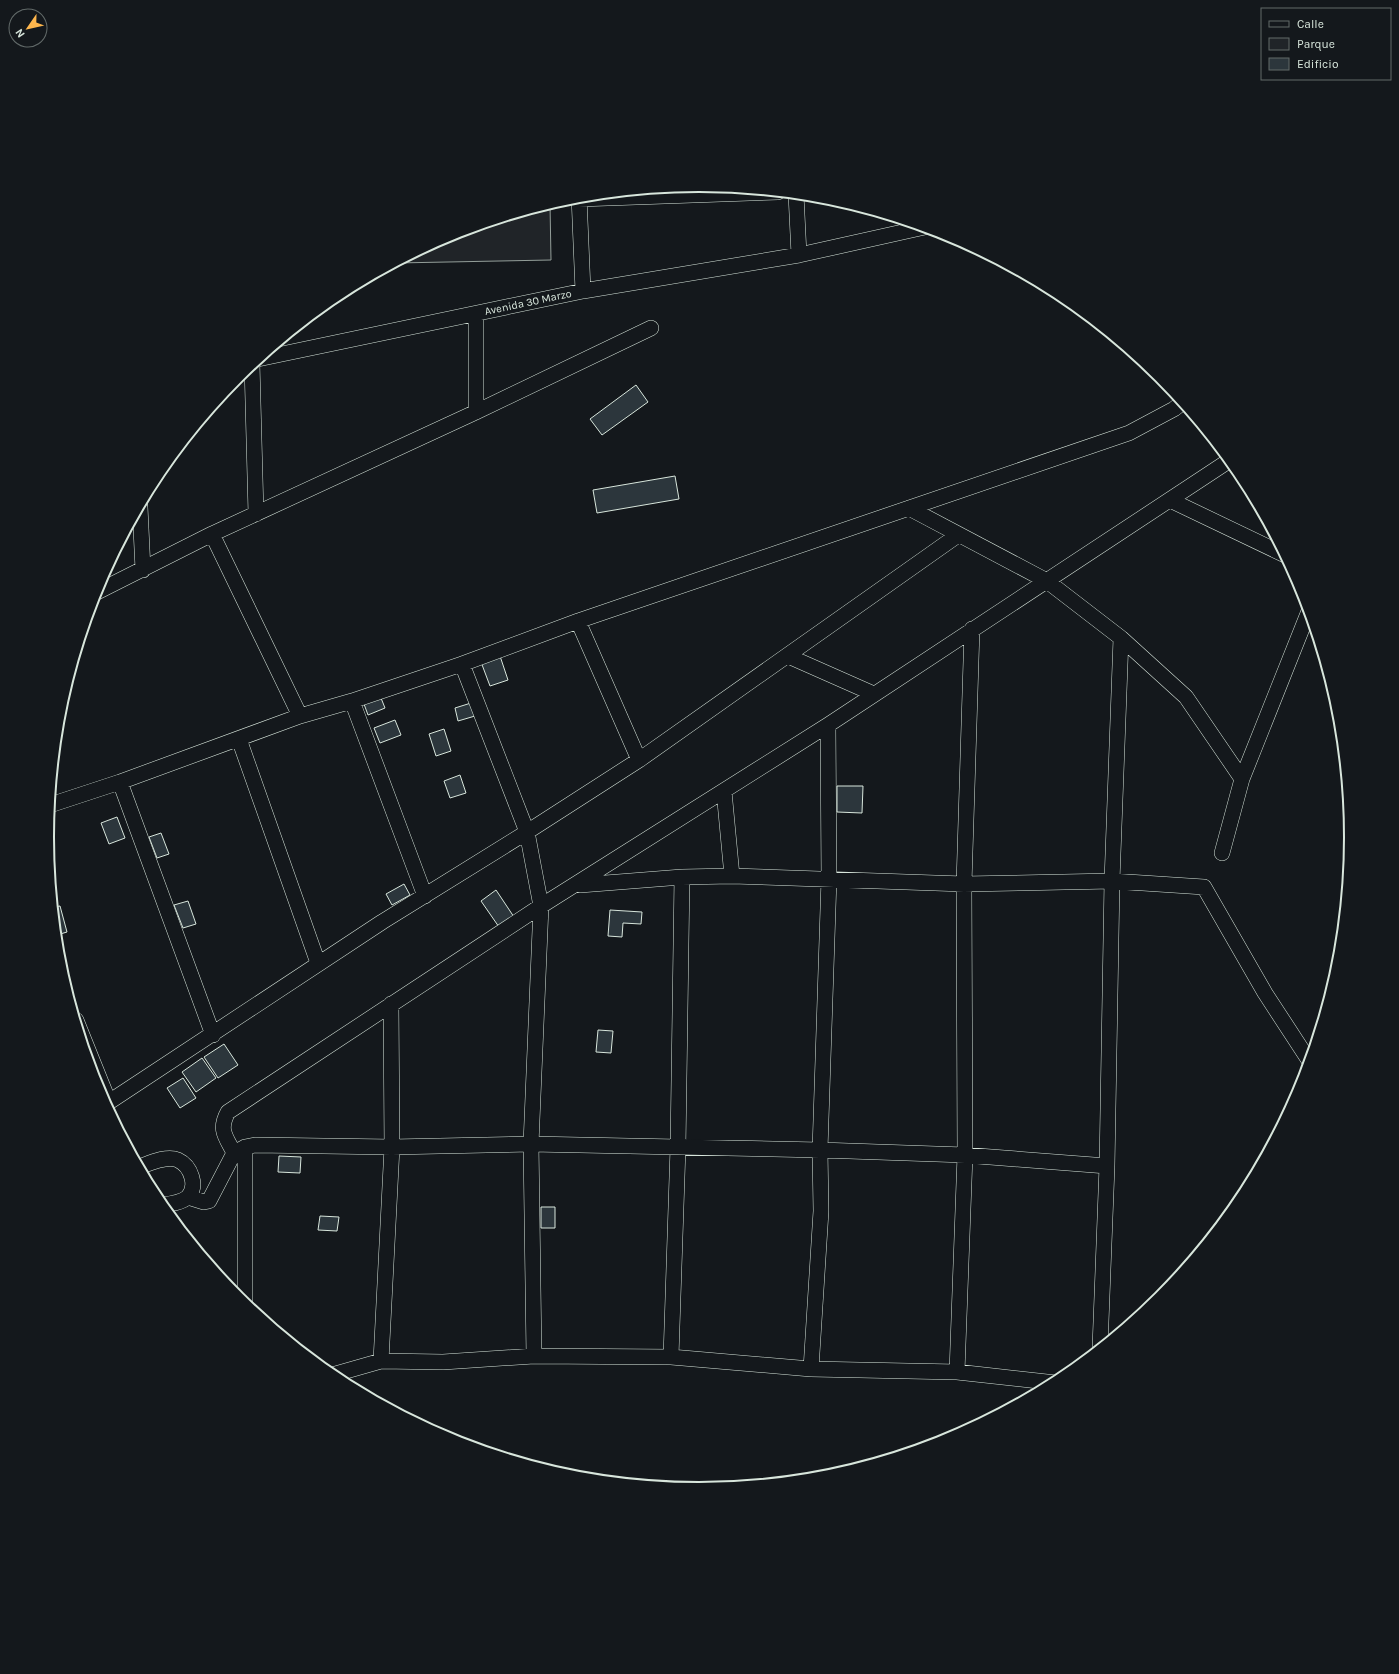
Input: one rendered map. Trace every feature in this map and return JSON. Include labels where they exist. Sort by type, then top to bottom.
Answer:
[{"type":"street","points":[[616,197],[743,193]]},
{"type":"street","points":[[796,199],[799,255]]},
{"type":"street","points":[[579,203],[583,291]]},
{"type":"street","name":"Avenida 30 Marzo","points":[[269,357],[583,291],[799,255],[915,229]]},
{"type":"street","points":[[476,314],[476,412]]},
{"type":"street","points":[[103,590],[212,534],[476,412],[651,328]]},
{"type":"street","points":[[252,372],[256,514]]},
{"type":"street","points":[[55,803],[120,782],[300,716],[352,701],[462,664],[578,621],[1129,432],[1174,409],[1179,405]]},
{"type":"street","points":[[245,1295],[240,1150],[223,1131],[223,1122],[228,1112],[541,906],[577,885],[828,725],[1225,463]]},
{"type":"street","points":[[1170,500],[1278,552]]},
{"type":"street","points":[[908,508],[1047,581],[1121,638],[1186,697],[1242,779]]},
{"type":"street","points":[[140,514],[143,570]]},
{"type":"street","points":[[212,534],[300,716]]},
{"type":"street","points":[[111,1101],[213,1035],[318,963],[639,760],[958,535]]},
{"type":"street","points":[[1222,853],[1242,779],[1307,619]]},
{"type":"street","points":[[578,621],[639,760]]},
{"type":"street","points":[[957,1372],[965,1155],[964,884],[972,629]]},
{"type":"street","points":[[1100,1342],[1107,1166],[1112,881],[1121,638]]},
{"type":"street","points":[[788,656],[874,694]]},
{"type":"street","points":[[462,664],[527,832],[541,906],[531,1144],[534,1356]]},
{"type":"street","points":[[352,701],[425,896]]},
{"type":"street","points":[[811,1369],[821,1211],[820,1150],[829,878],[828,725]]},
{"type":"street","points":[[239,739],[318,963]]},
{"type":"street","points":[[120,782],[213,1035]]},
{"type":"street","points":[[724,791],[732,876]]},
{"type":"street","points":[[577,885],[682,877],[732,876],[829,878],[964,884],[1112,881],[1204,887],[1265,993],[1306,1056]]},
{"type":"street","points":[[671,1357],[678,1147],[682,877]]},
{"type":"street","points":[[381,1361],[392,1147],[391,1004]]},
{"type":"street","points":[[190,1192],[204,1202],[209,1201],[240,1150],[255,1145],[392,1147],[531,1144],[820,1150],[965,1155],[1107,1166]]},
{"type":"street","points":[[143,1165],[160,1160],[178,1160],[187,1167],[192,1177],[190,1192],[179,1202],[168,1204]]},
{"type":"street","points":[[340,1373],[381,1361],[443,1362],[534,1356],[671,1357],[811,1369],[957,1372],[1045,1382]]},
{"type":"green space","points":[[550,209],[551,260],[405,263],[452,241],[492,226],[532,213]]},
{"type":"building","points":[[636,385],[648,402],[602,435],[590,419]]},
{"type":"building","points":[[675,476],[679,499],[597,513],[593,490]]},
{"type":"building","points":[[500,656],[508,680],[490,686],[481,662]]},
{"type":"building","points":[[381,698],[385,708],[368,715],[364,704]]},
{"type":"building","points":[[471,703],[475,716],[458,721],[455,708]]},
{"type":"building","points":[[395,720],[401,735],[380,743],[374,728]]},
{"type":"building","points":[[444,729],[451,751],[436,756],[429,734]]},
{"type":"building","points":[[460,775],[466,793],[450,798],[444,781]]},
{"type":"building","points":[[837,786],[863,786],[862,813],[837,812]]},
{"type":"building","points":[[117,817],[125,838],[109,844],[101,823]]},
{"type":"building","points":[[161,833],[169,854],[157,858],[149,837]]},
{"type":"building","points":[[404,884],[410,895],[392,905],[386,894]]},
{"type":"building","points":[[496,890],[514,917],[499,927],[481,901]]},
{"type":"building","points":[[188,901],[196,924],[183,928],[174,905]]},
{"type":"building","points":[[58,906],[60,906],[67,932],[62,934],[60,921]]},
{"type":"building","points":[[610,910],[642,912],[641,924],[623,923],[622,937],[608,936]]},
{"type":"building","points":[[598,1030],[613,1031],[611,1053],[596,1052]]},
{"type":"building","points":[[224,1044],[238,1065],[218,1078],[204,1057]]},
{"type":"building","points":[[202,1058],[216,1078],[196,1092],[182,1072]]},
{"type":"building","points":[[183,1078],[196,1098],[180,1108],[167,1088]]},
{"type":"building","points":[[279,1156],[301,1157],[300,1173],[278,1172]]},
{"type":"building","points":[[541,1207],[555,1207],[555,1228],[541,1228]]},
{"type":"building","points":[[320,1216],[339,1217],[337,1231],[318,1230]]}]
